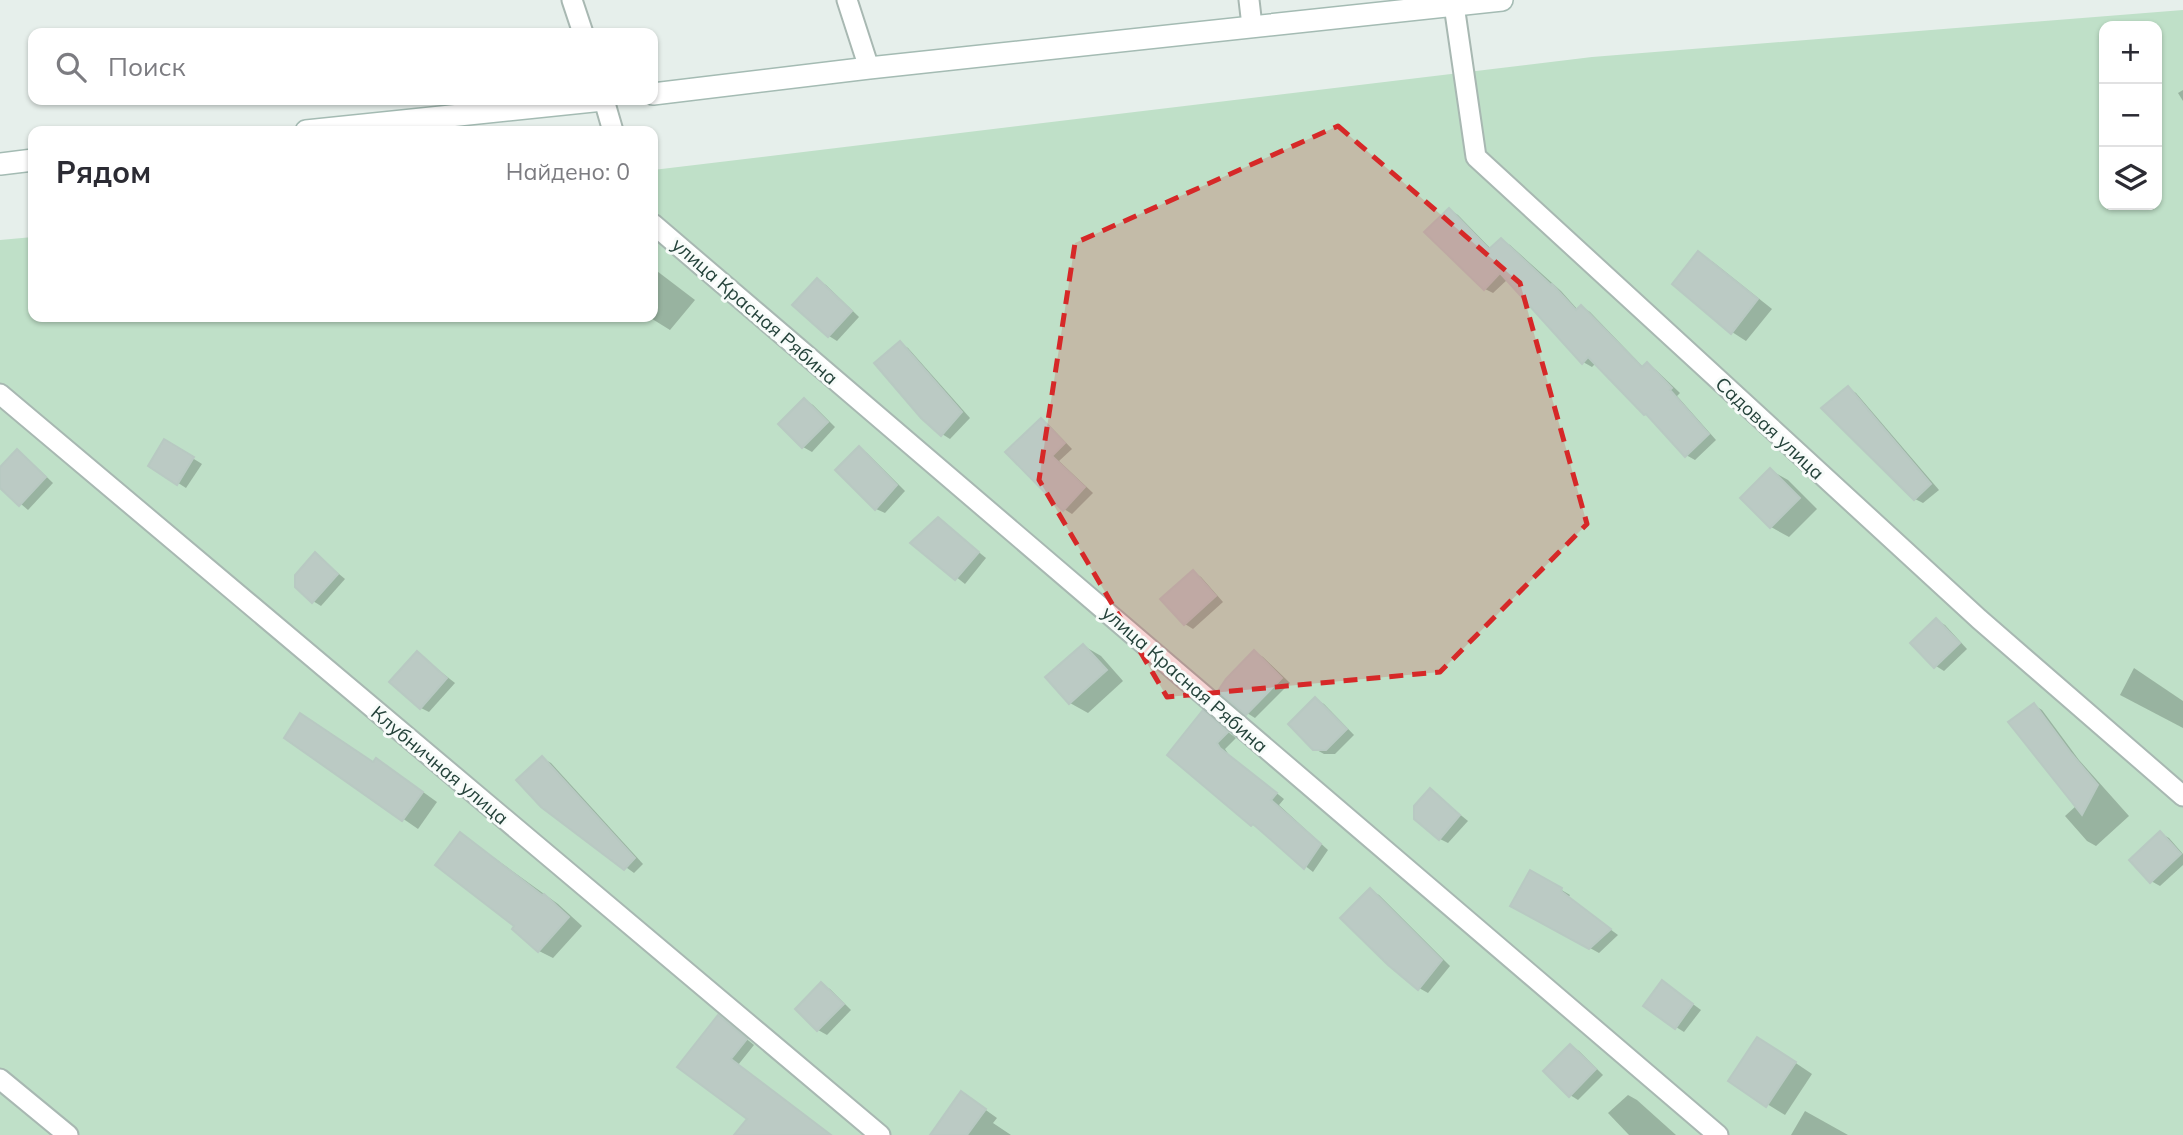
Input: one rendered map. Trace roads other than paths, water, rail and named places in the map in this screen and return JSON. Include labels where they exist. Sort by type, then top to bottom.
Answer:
[{"type":"main road","points":[[658,93],[1502,0]]},
{"type":"main road","points":[[354,126],[555,105]]},
{"type":"main road","points":[[0,164],[28,161]]},
{"type":"lane","points":[[572,0],[581,28]]},
{"type":"lane","points":[[847,0],[869,68]]},
{"type":"lane","points":[[1249,0],[1252,26]]},
{"type":"lane","name":"Садовая улица","points":[[1454,5],[1476,157],[1979,619],[2183,796]]},
{"type":"lane","points":[[605,105],[611,126]]},
{"type":"lane","name":"улица Красная Рябина","points":[[658,228],[1718,1135]]},
{"type":"lane","name":"Клубничная улица","points":[[0,394],[880,1135]]},
{"type":"lane","points":[[0,1079],[68,1135]]}]
